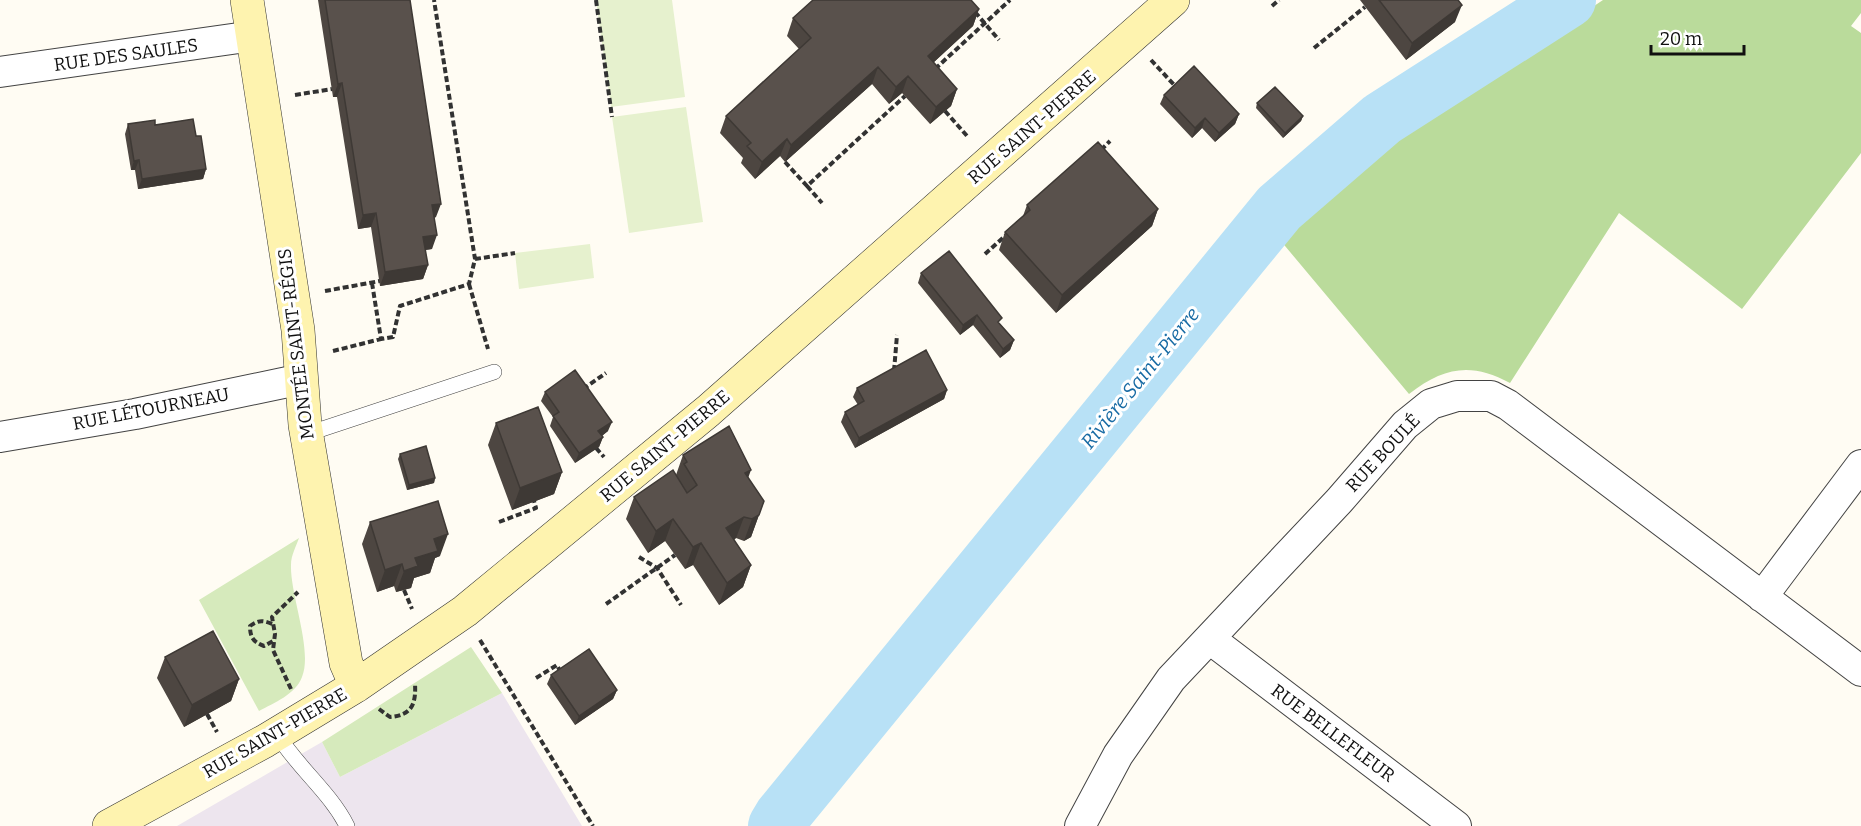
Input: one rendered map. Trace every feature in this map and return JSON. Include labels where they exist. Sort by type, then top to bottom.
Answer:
[{"type":"main road","name":"MONTÉE SAINT-RÉGIS","points":[[247,0],[298,330],[307,434],[346,663],[365,695]]},
{"type":"main road","name":"RUE SAINT-PIERRE","points":[[109,826],[277,734],[365,695],[661,451],[1173,0]]},
{"type":"street","name":"RUE DES SAULES","points":[[0,72],[253,36]]},
{"type":"street","name":"RUE LÉTOURNEAU","points":[[0,437],[135,414],[303,379]]},
{"type":"street","name":"RUE BOULÉ","points":[[1080,826],[1118,755],[1171,679],[1417,414],[1445,398],[1475,394],[1491,396],[1530,420],[1861,671]]},
{"type":"street","points":[[1762,597],[1861,465]]},
{"type":"street","name":"RUE BELLEFLEUR","points":[[1210,639],[1456,826]]},
{"type":"lane","points":[[307,434],[495,372]]},
{"type":"lane","points":[[277,734],[290,754],[331,801],[347,826]]},
{"type":"path","points":[[434,0],[475,259],[469,284],[484,334]]},
{"type":"path","points":[[596,0],[612,117]]},
{"type":"path","points":[[934,70],[1010,0]]},
{"type":"path","points":[[1272,6],[1279,0]]},
{"type":"path","points":[[1314,48],[1365,7]]},
{"type":"path","points":[[971,8],[999,40]]},
{"type":"path","points":[[1148,56],[1177,88]]},
{"type":"path","points":[[295,95],[332,89]]},
{"type":"path","points":[[807,186],[905,96]]},
{"type":"path","points":[[945,111],[974,145]]},
{"type":"path","points":[[1098,153],[1110,141]]},
{"type":"path","points":[[785,162],[822,203]]},
{"type":"path","points":[[985,254],[1008,234]]},
{"type":"path","points":[[999,241],[1004,246]]},
{"type":"path","points":[[475,259],[515,254]]},
{"type":"path","points":[[325,291],[380,281]]},
{"type":"path","points":[[372,283],[381,339]]},
{"type":"path","points":[[329,352],[393,337],[400,306],[469,284]]},
{"type":"path","points":[[894,375],[897,335]]},
{"type":"path","points":[[580,391],[606,373]]},
{"type":"path","points":[[499,522],[536,508],[534,501]]},
{"type":"path","points":[[606,604],[675,555]]},
{"type":"path","points":[[639,557],[657,567],[681,605]]},
{"type":"path","points":[[404,590],[416,619]]},
{"type":"path","points":[[295,694],[273,650],[276,633],[272,624],[273,617],[298,592]]},
{"type":"path","points":[[272,624],[264,621],[256,622],[250,626],[250,635],[256,643],[264,646],[273,641]]},
{"type":"path","points":[[477,634],[593,826]]},
{"type":"path","points":[[536,678],[557,665],[562,674]]},
{"type":"path","points":[[365,695],[390,717],[409,712],[415,704],[415,678]]},
{"type":"path","points":[[207,714],[220,738]]},
{"type":"shaded area","points":[[502,693],[582,826],[177,826],[322,742],[340,777]]},
{"type":"green space","points":[[596,0],[672,0],[685,97],[611,107]]},
{"type":"green space","points":[[1603,0],[1861,0],[1861,13],[1851,26],[1861,33],[1861,153],[1742,309],[1619,213],[1510,383],[1483,372],[1458,371],[1434,378],[1409,394],[1275,234],[1398,137]]},
{"type":"green space","points":[[686,107],[703,222],[629,233],[612,117]]},
{"type":"green space","points":[[590,244],[594,278],[519,289],[515,253]]},
{"type":"green space","points":[[299,538],[291,565],[305,652],[305,666],[302,677],[295,688],[259,711],[199,600]]},
{"type":"green space","points":[[471,647],[502,693],[340,777],[322,742]]},
{"type":"building","points":[[325,0],[410,0],[441,204],[432,205],[437,235],[423,237],[428,265],[385,272],[376,213],[363,215],[342,83],[338,84]]},
{"type":"building","points":[[813,0],[971,0],[979,9],[928,56],[957,89],[936,107],[908,76],[896,87],[878,67],[791,145],[787,139],[762,162],[747,146],[751,143],[726,116],[811,38],[793,18]]},
{"type":"building","points":[[1379,0],[1458,0],[1462,5],[1412,43]]},
{"type":"building","points":[[1194,66],[1239,114],[1219,133],[1205,118],[1195,128],[1164,95]]},
{"type":"building","points":[[1275,87],[1303,116],[1285,133],[1257,103]]},
{"type":"building","points":[[193,119],[196,136],[201,136],[206,169],[142,179],[139,160],[134,161],[128,124],[155,120],[155,125]]},
{"type":"building","points":[[1098,142],[1158,209],[1062,295],[1005,232],[1030,210],[1027,205]]},
{"type":"building","points":[[949,251],[1002,318],[998,322],[1014,340],[1003,349],[977,315],[963,325],[921,273]]},
{"type":"building","points":[[926,350],[947,390],[859,438],[845,412],[864,401],[857,388]]},
{"type":"building","points":[[575,370],[612,422],[598,431],[603,437],[579,453],[553,416],[559,412],[545,392]]},
{"type":"building","points":[[538,407],[562,472],[520,488],[496,423]]},
{"type":"building","points":[[729,426],[751,470],[745,473],[764,501],[759,515],[752,519],[744,517],[726,528],[751,565],[727,583],[701,543],[693,547],[673,519],[656,531],[634,497],[673,470],[687,493],[697,485],[684,464],[687,462],[683,455]]},
{"type":"building","points":[[426,446],[435,478],[409,485],[400,454]]},
{"type":"building","points":[[438,501],[448,534],[434,539],[438,551],[415,558],[418,566],[404,571],[402,564],[385,570],[370,522]]},
{"type":"building","points":[[213,631],[239,679],[192,705],[165,657]]},
{"type":"building","points":[[589,649],[617,690],[579,716],[551,675]]},
{"type":"waterway","name":"Rivière Saint-Pierre","points":[[776,826],[1279,208],[1382,119],[1568,0]]}]
